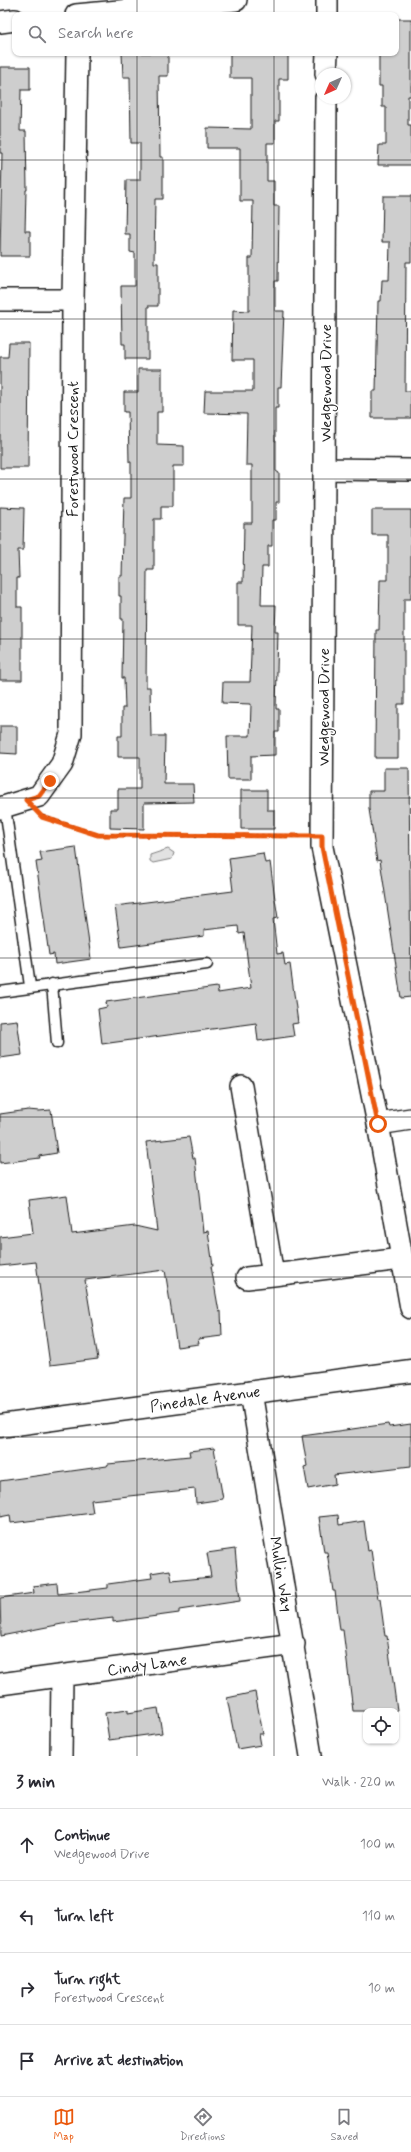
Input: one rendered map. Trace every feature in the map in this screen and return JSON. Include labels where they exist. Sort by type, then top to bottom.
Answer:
[{"type":"street","points":[[109,12],[236,0]]},
{"type":"street","points":[[327,0],[327,12]]},
{"type":"street","points":[[0,22],[12,20]]},
{"type":"street","name":"Forestwood Crescent","points":[[3,807],[39,796],[62,764],[71,734],[73,300],[77,56]]},
{"type":"street","points":[[326,68],[327,56]]},
{"type":"street","name":"Wedgewood Drive","points":[[326,104],[322,847],[378,1124],[411,1308]]},
{"type":"street","points":[[0,300],[73,300]]},
{"type":"street","points":[[324,469],[411,470]]},
{"type":"street","points":[[241,1086],[273,1275]]},
{"type":"street","points":[[378,1124],[411,1119]]},
{"type":"street","points":[[247,1278],[401,1259]]},
{"type":"street","name":"Pinedale Avenue","points":[[0,1426],[411,1371]]},
{"type":"street","name":"Mullin Way","points":[[251,1392],[294,1644],[311,1756]]},
{"type":"street","name":"Cindy Lane","points":[[0,1684],[294,1644]]},
{"type":"street","points":[[61,1756],[62,1676]]},
{"type":"lane","points":[[3,807],[30,986]]},
{"type":"lane","points":[[0,992],[30,986],[207,964]]},
{"type":"lane","points":[[52,984],[57,1044]]},
{"type":"path","points":[[26,800],[42,817],[98,835],[322,836]]},
{"type":"shaded area","points":[[168,849],[174,853],[172,859],[153,863],[150,861],[150,855]]},
{"type":"building","points":[[399,19],[411,19],[411,96],[408,96],[408,125],[411,125],[411,165],[378,165],[379,145],[386,145],[386,107],[382,107],[382,86],[379,86],[379,56],[399,56]]},
{"type":"building","points":[[122,56],[168,56],[168,76],[159,76],[160,157],[163,157],[163,199],[155,199],[154,263],[158,263],[158,306],[148,306],[148,359],[125,359],[125,344],[122,344],[121,286],[135,286],[135,253],[130,252],[130,234],[125,234],[126,180],[140,180],[140,143],[131,143],[130,77],[123,77]]},
{"type":"building","points":[[230,56],[288,56],[288,79],[279,79],[279,121],[275,121],[275,143],[267,143],[267,181],[274,181],[274,206],[279,206],[278,281],[275,281],[275,311],[284,311],[281,387],[278,387],[278,408],[275,408],[276,471],[279,473],[279,502],[276,502],[276,520],[272,520],[272,546],[268,546],[268,567],[262,567],[261,605],[276,605],[275,632],[278,632],[276,709],[279,709],[279,732],[275,732],[275,755],[251,756],[251,779],[228,779],[227,736],[250,736],[251,704],[222,703],[223,682],[250,682],[252,625],[238,625],[238,582],[243,582],[244,523],[252,523],[252,465],[246,465],[247,414],[204,413],[205,391],[253,391],[253,360],[232,360],[233,310],[249,311],[249,258],[252,258],[253,201],[240,201],[240,148],[207,148],[207,128],[251,129],[251,78],[230,78]]},
{"type":"building","points":[[0,67],[30,67],[30,90],[21,90],[20,131],[26,131],[27,190],[25,231],[30,231],[30,256],[0,256],[2,153],[0,153]]},
{"type":"building","points":[[383,196],[411,196],[411,262],[406,262],[405,391],[411,391],[411,418],[372,418],[372,391],[376,391],[378,301],[381,301],[382,280],[389,280],[390,242],[382,242]]},
{"type":"building","points":[[9,343],[29,343],[28,468],[0,468],[0,357],[8,357]]},
{"type":"building","points":[[138,369],[162,369],[162,412],[157,412],[157,445],[184,446],[184,466],[173,466],[173,506],[161,506],[161,519],[154,519],[154,570],[147,570],[146,687],[150,687],[151,736],[165,736],[164,784],[193,784],[194,802],[144,803],[144,829],[110,828],[110,809],[118,809],[118,789],[140,789],[140,757],[118,757],[118,736],[122,736],[122,708],[125,708],[124,678],[122,678],[123,619],[121,619],[119,576],[122,576],[124,498],[131,498],[131,462],[129,462],[128,412],[124,412],[124,392],[138,392]]},
{"type":"building","points":[[0,507],[24,508],[23,550],[18,550],[19,578],[17,578],[17,607],[22,607],[22,680],[0,680]]},
{"type":"building","points":[[372,510],[411,510],[411,599],[404,599],[404,704],[398,704],[398,758],[375,758],[376,630],[379,630],[380,580],[388,580],[388,535],[372,535]]},
{"type":"building","points":[[0,726],[17,726],[17,754],[0,753]]},
{"type":"building","points":[[384,768],[409,768],[411,997],[401,998],[380,860],[377,861],[369,809],[369,791],[384,791]]},
{"type":"building","points":[[241,790],[267,790],[267,810],[274,810],[274,829],[241,829]]},
{"type":"building","points":[[76,847],[91,959],[55,964],[54,954],[49,955],[36,862],[42,861],[40,852]]},
{"type":"building","points":[[263,853],[265,863],[270,862],[278,918],[273,919],[277,954],[283,953],[285,965],[290,964],[298,1023],[292,1024],[294,1036],[258,1041],[256,1023],[102,1044],[98,1009],[107,1007],[106,1002],[217,987],[218,993],[251,988],[244,933],[239,934],[238,926],[204,930],[204,936],[121,947],[115,906],[233,891],[229,858]]},
{"type":"building","points":[[17,1020],[22,1055],[0,1058],[0,1022]]},
{"type":"building","points":[[28,1110],[51,1110],[57,1153],[39,1156],[40,1158],[0,1163],[0,1114]]},
{"type":"building","points":[[189,1137],[193,1158],[195,1158],[203,1232],[208,1231],[213,1266],[211,1266],[219,1312],[221,1311],[222,1336],[198,1339],[199,1344],[177,1347],[165,1270],[85,1280],[98,1359],[50,1365],[36,1262],[0,1266],[0,1237],[33,1233],[29,1200],[67,1195],[72,1234],[135,1226],[157,1231],[146,1142]]},
{"type":"building","points":[[388,1424],[389,1427],[411,1424],[411,1466],[334,1475],[335,1484],[308,1489],[304,1467],[307,1466],[302,1436]]},
{"type":"building","points":[[214,1448],[223,1499],[196,1503],[195,1489],[91,1500],[93,1513],[11,1523],[10,1515],[0,1517],[0,1481],[107,1466],[108,1464],[190,1456],[189,1451]]},
{"type":"building","points":[[338,1515],[339,1525],[364,1521],[368,1551],[371,1550],[378,1599],[380,1599],[385,1636],[387,1636],[397,1708],[363,1708],[363,1711],[353,1711],[343,1630],[340,1630],[335,1591],[333,1591],[327,1552],[324,1552],[319,1517]]},
{"type":"building","points":[[235,1549],[240,1601],[179,1610],[179,1613],[113,1622],[113,1618],[62,1624],[1,1636],[0,1598],[34,1593],[33,1586],[57,1583],[58,1594],[108,1588],[108,1584],[152,1578],[151,1573],[170,1570],[172,1581],[211,1577],[207,1553]]},
{"type":"building","points":[[255,1692],[263,1734],[259,1734],[261,1745],[237,1749],[227,1698]]},
{"type":"building","points":[[158,1708],[162,1733],[109,1740],[105,1713],[128,1710],[128,1713]]},
{"type":"route","points":[[50,781],[39,796],[26,800],[42,817],[69,824],[98,835],[322,836],[322,847],[378,1124]]}]
